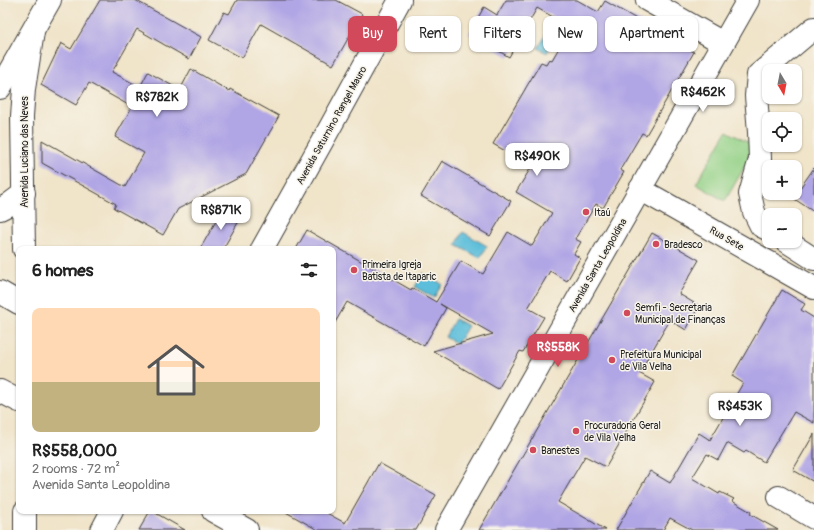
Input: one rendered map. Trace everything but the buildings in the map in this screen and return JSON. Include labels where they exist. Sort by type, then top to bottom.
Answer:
[{"type":"street","points":[[0,88],[50,0]]},
{"type":"street","name":"Avenida Saturnino Rangel Mauro","points":[[264,246],[400,0]]},
{"type":"street","points":[[647,0],[723,43]]},
{"type":"street","name":"Avenida Santa Leopoldina","points":[[446,530],[748,0]]},
{"type":"street","points":[[762,226],[754,212],[750,194],[760,159],[756,96],[758,75],[814,28]]},
{"type":"street","name":"Avenida Luciano das Neves","points":[[24,246],[22,116],[24,89],[32,32]]},
{"type":"street","name":"Rua Sete","points":[[640,189],[814,288]]},
{"type":"street","points":[[0,208],[8,205],[24,193]]},
{"type":"street","points":[[797,248],[814,259]]},
{"type":"street","points":[[0,292],[16,301]]},
{"type":"street","points":[[0,390],[16,399]]},
{"type":"street","points":[[779,497],[814,518]]},
{"type":"street","points":[[25,514],[25,530]]},
{"type":"street","points":[[102,530],[110,514]]},
{"type":"street","points":[[218,514],[247,530]]},
{"type":"green space","points":[[727,131],[756,147],[725,201],[696,184]]},
{"type":"water","points":[[543,40],[543,51],[538,48]]},
{"type":"water","points":[[463,232],[487,246],[480,258],[456,245]]},
{"type":"water","points":[[423,273],[442,284],[434,298],[415,287]]},
{"type":"water","points":[[455,319],[468,326],[457,344],[445,337]]},
{"type":"place","name":"Itaú","points":[[586,212]]},
{"type":"place","name":"Bradesco","points":[[656,244]]},
{"type":"place","name":"Primeira Igreja Batista de Itaparic","points":[[354,270]]},
{"type":"place","name":"Semfi - Secretaria Municipal de Finanças","points":[[627,313]]},
{"type":"place","name":"Prefeitura Municipal de Vila Velha","points":[[612,360]]},
{"type":"place","name":"Procuradoria Geral de Vila Velha","points":[[576,431]]},
{"type":"place","name":"Banestes","points":[[533,450]]}]
